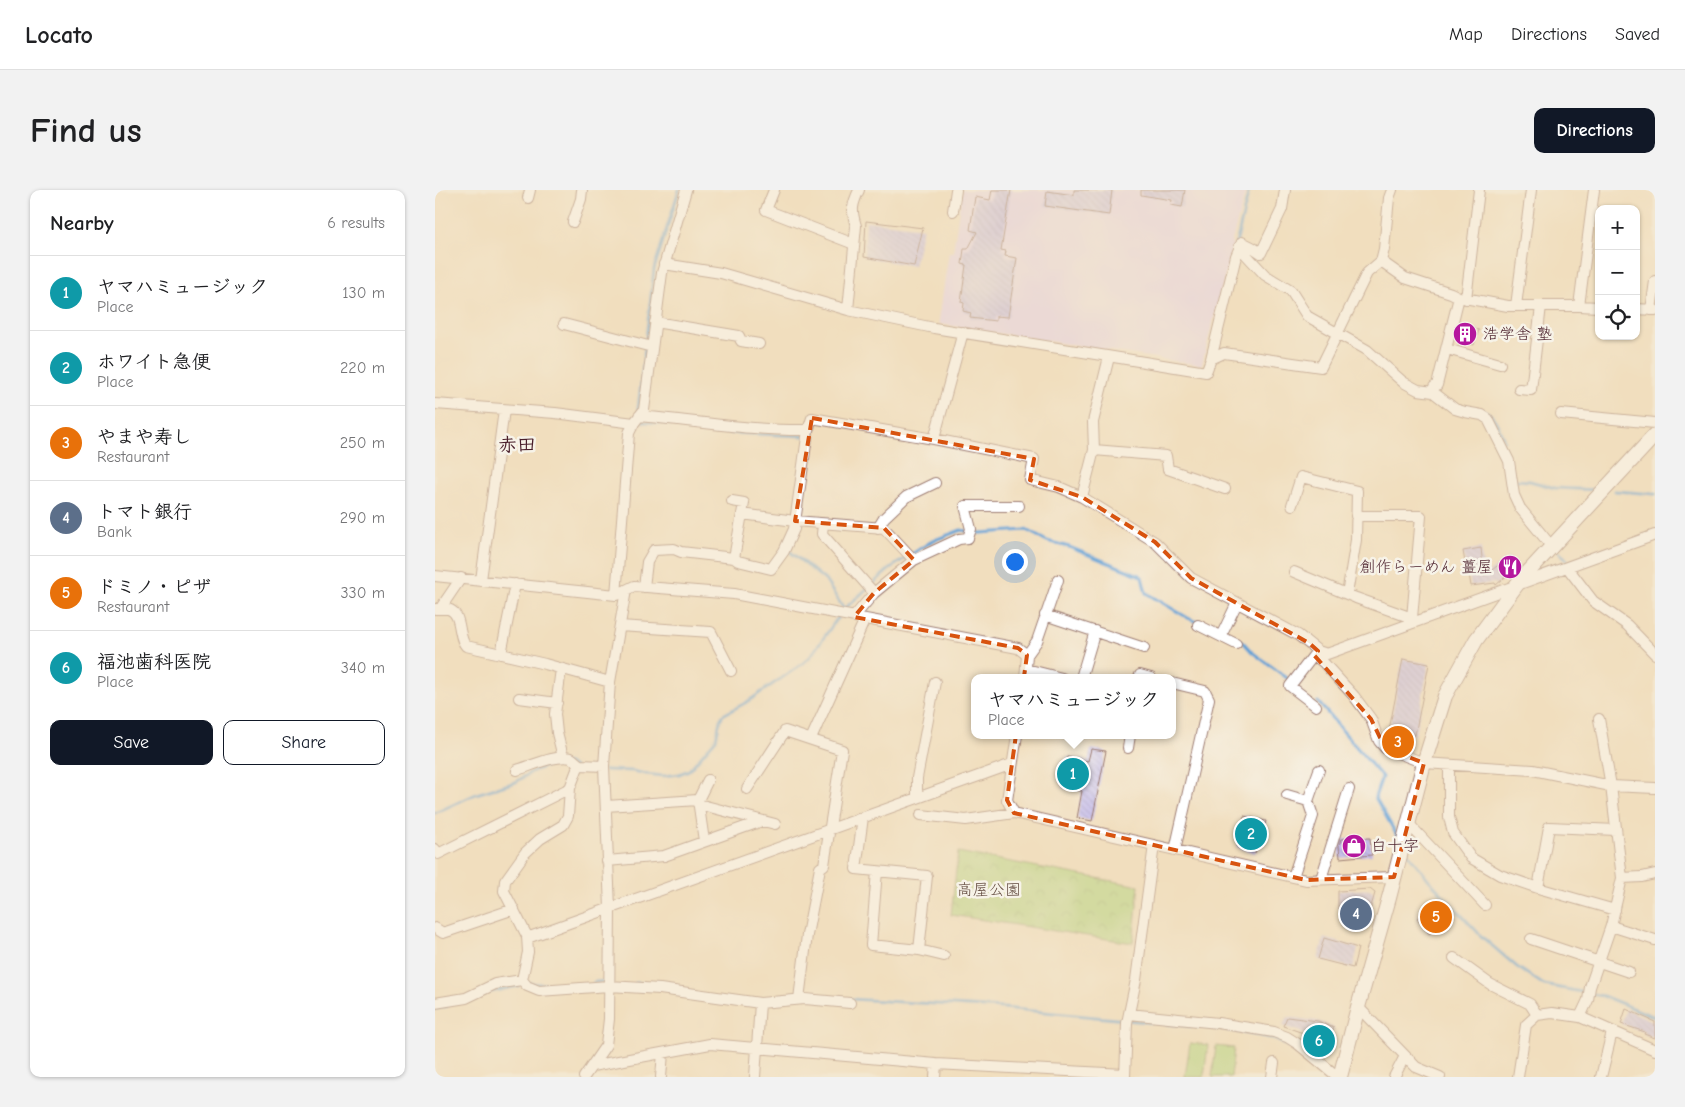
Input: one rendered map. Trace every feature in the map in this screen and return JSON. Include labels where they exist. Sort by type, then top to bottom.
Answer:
[{"type":"street","points":[[573,222],[582,190]]},
{"type":"street","points":[[584,1077],[606,1045],[609,1019],[610,908],[604,769],[610,682],[620,626],[629,433],[644,410],[648,346],[655,322],[664,264],[686,190]]},
{"type":"street","points":[[774,190],[766,210],[854,244]]},
{"type":"street","points":[[953,211],[956,190]]},
{"type":"street","points":[[664,264],[721,273],[847,310],[934,328],[1206,372],[1211,359],[1239,247],[1242,242],[1252,246],[1261,253],[1282,209],[1285,190]]},
{"type":"street","points":[[1211,359],[1224,353],[1321,367],[1367,273],[1381,260],[1384,249],[1389,198],[1393,190]]},
{"type":"street","points":[[1433,392],[1434,387],[1437,385],[1462,298],[1479,190]]},
{"type":"street","points":[[1516,306],[1531,190]]},
{"type":"street","points":[[1579,306],[1594,190]]},
{"type":"street","points":[[847,310],[856,226],[852,213],[856,191]]},
{"type":"street","points":[[1239,247],[1265,275],[1291,291],[1307,316],[1367,350],[1403,382],[1418,390],[1433,392],[1455,408],[1482,415],[1488,419],[1509,461],[1514,494],[1519,508],[1551,547]]},
{"type":"street","points":[[1381,260],[1405,278],[1462,298],[1508,306],[1595,307]]},
{"type":"street","points":[[1640,309],[1653,310],[1655,281]]},
{"type":"street","points":[[1519,389],[1531,390],[1541,306]]},
{"type":"street","points":[[655,322],[739,336],[741,341],[759,344]]},
{"type":"street","points":[[564,324],[648,346]]},
{"type":"street","points":[[934,439],[963,332]]},
{"type":"street","points":[[1447,348],[1500,364]]},
{"type":"street","points":[[1082,497],[1094,450],[1093,422],[1109,357]]},
{"type":"street","points":[[435,404],[637,420],[693,421],[738,428],[808,434]]},
{"type":"street","points":[[481,580],[504,410]]},
{"type":"street","points":[[1561,414],[1655,423]]},
{"type":"street","points":[[644,587],[647,562],[654,550],[674,549],[681,552],[734,558],[738,561],[771,569],[784,551],[797,522],[808,434],[812,418],[1035,459],[1031,480],[1059,487],[1082,497],[1155,542],[1191,578],[1298,635],[1354,696],[1371,719],[1379,740],[1385,748],[1424,763],[1533,770],[1611,786],[1655,788]]},
{"type":"street","points":[[1128,1018],[1218,1023],[1274,1032],[1298,1044],[1341,1076],[1424,763],[1439,712],[1452,683],[1476,640],[1518,584],[1655,435]]},
{"type":"street","points":[[1094,450],[1166,456],[1168,469],[1225,488]]},
{"type":"street","points":[[1292,505],[1301,477],[1357,491],[1356,540],[1347,594]]},
{"type":"street","points":[[879,528],[884,518],[906,497],[935,483]]},
{"type":"street","points":[[732,501],[744,503],[734,558]]},
{"type":"street","points":[[811,739],[871,589],[911,557],[959,539],[968,538],[971,531],[965,506],[1019,506]]},
{"type":"street","points":[[742,514],[797,522],[884,528],[911,557]]},
{"type":"street","points":[[1356,516],[1421,516],[1413,620]]},
{"type":"street","points":[[823,524],[822,534],[871,589]]},
{"type":"street","points":[[1316,653],[1327,654],[1413,620],[1567,567],[1655,534]]},
{"type":"street","points":[[1567,567],[1593,600],[1627,625],[1655,654]]},
{"type":"street","points":[[1294,572],[1413,620]]},
{"type":"street","points":[[435,576],[621,592],[634,586],[734,594],[1018,648],[1027,655]]},
{"type":"street","points":[[437,609],[461,578]]},
{"type":"street","points":[[1026,673],[1027,655],[1037,641],[1057,580]]},
{"type":"street","points":[[501,654],[515,584]]},
{"type":"street","points":[[1222,633],[1237,603]]},
{"type":"street","points":[[437,609],[449,610],[455,613],[462,642],[466,646],[610,682]]},
{"type":"street","points":[[1045,615],[1144,648]]},
{"type":"street","points":[[1198,625],[1222,633],[1236,644]]},
{"type":"street","points":[[620,626],[711,632],[731,671]]},
{"type":"street","points":[[1082,674],[1095,631]]},
{"type":"street","points":[[1316,653],[1290,686],[1316,706]]},
{"type":"street","points":[[561,669],[555,714],[557,733],[563,757]]},
{"type":"street","points":[[917,798],[917,778],[935,682]]},
{"type":"street","points":[[1175,850],[1209,699],[1205,691],[1176,684]]},
{"type":"street","points":[[519,698],[557,703]]},
{"type":"street","points":[[1580,1017],[1611,926],[1621,878],[1611,786],[1599,719]]},
{"type":"street","points":[[747,789],[785,731],[842,750],[824,865],[820,868],[807,935],[799,997]]},
{"type":"street","points":[[1013,813],[1007,800],[1016,739]]},
{"type":"street","points":[[1128,748],[1129,739]]},
{"type":"street","points":[[517,770],[563,757],[572,759],[578,768]]},
{"type":"street","points":[[527,938],[1012,764]]},
{"type":"street","points":[[1449,765],[1449,816],[1451,825],[1453,833],[1471,858],[1500,875],[1615,910]]},
{"type":"street","points":[[578,768],[604,769]]},
{"type":"street","points":[[524,983],[528,952],[527,938],[504,891],[505,881],[525,853],[540,840],[563,825],[568,816],[570,788],[578,768]]},
{"type":"street","points":[[1293,877],[1313,816],[1308,801],[1319,770]]},
{"type":"street","points":[[704,841],[698,802],[708,780]]},
{"type":"street","points":[[435,849],[437,854],[570,788]]},
{"type":"street","points":[[1321,879],[1349,789]]},
{"type":"street","points":[[1287,795],[1308,801]]},
{"type":"street","points":[[606,806],[698,802],[775,824]]},
{"type":"street","points":[[921,815],[966,820],[1013,813],[1306,880],[1394,877]]},
{"type":"street","points":[[863,817],[856,869],[927,876],[919,950]]},
{"type":"street","points":[[607,861],[664,856],[762,821]]},
{"type":"street","points":[[1409,822],[1485,904]]},
{"type":"street","points":[[1538,888],[1549,827],[1616,830]]},
{"type":"street","points":[[592,1066],[709,1044],[936,1064],[1125,1076],[1128,1018],[1136,980],[1154,845]]},
{"type":"street","points":[[877,871],[871,945],[919,950],[944,956]]},
{"type":"street","points":[[1621,878],[1643,877],[1655,874]]},
{"type":"street","points":[[435,928],[443,933],[514,909]]},
{"type":"street","points":[[1611,926],[1655,940]]},
{"type":"street","points":[[1531,939],[1629,972]]},
{"type":"street","points":[[1454,958],[1490,984],[1530,1004],[1537,1015]]},
{"type":"street","points":[[435,1004],[466,998],[495,984],[524,983],[539,991],[609,983],[760,1003],[799,997],[850,1003]]},
{"type":"street","points":[[755,1077],[760,1003]]},
{"type":"street","points":[[1358,1007],[1416,1067],[1440,1077]]},
{"type":"street","points":[[1518,1077],[1526,1025],[1537,1015],[1552,1013],[1580,1017],[1655,1050]]},
{"type":"street","points":[[1601,1077],[1612,1032]]},
{"type":"street","points":[[661,1077],[663,1052]]},
{"type":"street","points":[[1394,1077],[1405,1056]]},
{"type":"street","points":[[1272,1077],[1274,1063]]},
{"type":"street","points":[[935,1077],[936,1064]]},
{"type":"highlighted area","points":[[812,418],[1034,459],[1030,480],[1082,497],[1155,542],[1191,578],[1309,643],[1318,651],[1314,655],[1371,719],[1385,748],[1424,763],[1394,877],[1306,880],[1014,813],[1007,800],[1027,655],[1018,648],[854,617],[874,593],[914,560],[884,528],[795,521]]},
{"type":"shaded area","points":[[962,190],[1246,190],[1202,364],[940,324],[949,252],[953,252]]},
{"type":"green space","name":"高屋公園","points":[[958,852],[1139,886],[1133,943],[951,915]]},
{"type":"green space","points":[[1190,1043],[1208,1045],[1204,1077],[1185,1077]]},
{"type":"green space","points":[[1216,1046],[1234,1048],[1231,1077],[1212,1077]]},
{"type":"building","points":[[992,190],[1011,190],[1001,250],[1006,251],[1005,256],[1017,258],[1008,317],[996,316],[996,321],[970,318],[971,313],[963,311],[964,303],[961,302],[966,265],[962,264],[964,249],[968,249],[977,232],[970,230],[975,197],[990,200]]},
{"type":"building","points":[[1074,190],[1112,190],[1109,215],[1045,206],[1047,191],[1074,195]]},
{"type":"building","points":[[1141,190],[1185,190],[1182,207],[1171,205],[1172,200],[1141,195]]},
{"type":"building","points":[[866,221],[923,228],[914,266],[864,257]]},
{"type":"building","name":"浩学舎 塾","points":[[1459,325],[1479,330],[1474,345],[1455,340]]},
{"type":"building","points":[[1481,548],[1484,576],[1509,557],[1517,567],[1496,585],[1495,583],[1471,586],[1463,551]]},
{"type":"building","points":[[1403,659],[1429,664],[1415,735],[1409,734],[1406,749],[1387,740]]},
{"type":"building","points":[[1091,749],[1106,751],[1092,821],[1077,818],[1082,791],[1063,788],[1067,757],[1088,761]]},
{"type":"building","points":[[1244,816],[1266,821],[1255,853],[1237,847]]},
{"type":"building","points":[[1370,838],[1372,855],[1340,858],[1339,846],[1341,839]]},
{"type":"building","points":[[1370,889],[1375,893],[1365,927],[1349,921],[1338,907],[1338,891]]},
{"type":"building","points":[[1439,900],[1455,917],[1429,934],[1417,918]]},
{"type":"building","points":[[1324,938],[1358,948],[1353,968],[1318,959]]},
{"type":"building","points":[[1626,1009],[1655,1022],[1655,1038],[1644,1034],[1645,1032],[1621,1024]]},
{"type":"building","points":[[1287,1017],[1318,1021],[1334,1028],[1325,1053],[1316,1050],[1310,1045],[1309,1035],[1283,1026]]},
{"type":"waterway","points":[[638,409],[654,269],[679,190]]},
{"type":"waterway","points":[[1236,244],[1249,190]]},
{"type":"waterway","points":[[1480,410],[1493,417],[1504,440]]},
{"type":"waterway","points":[[643,420],[644,422],[672,424]]},
{"type":"waterway","points":[[705,428],[731,433],[806,436]]},
{"type":"waterway","points":[[1515,480],[1530,481],[1555,488],[1598,490]]},
{"type":"waterway","points":[[1615,491],[1655,494]]},
{"type":"waterway","points":[[605,770],[633,771],[663,776],[679,774],[689,770],[716,739],[723,715],[747,702],[810,657],[844,609],[892,567],[932,541],[961,530],[980,533],[1026,530],[1047,541],[1069,547],[1139,575],[1142,577],[1146,593],[1197,622]]},
{"type":"waterway","points":[[788,550],[825,580],[844,609]]},
{"type":"waterway","points":[[1559,551],[1567,560]]},
{"type":"waterway","points":[[1224,632],[1243,642],[1252,652],[1291,681]]},
{"type":"waterway","points":[[1318,702],[1382,777],[1375,797],[1399,839]]},
{"type":"waterway","points":[[435,813],[476,794],[516,782],[533,771],[546,766],[558,763],[570,764],[575,767]]},
{"type":"waterway","points":[[580,770],[596,771]]},
{"type":"waterway","points":[[1406,851],[1429,880],[1482,937],[1517,967],[1544,985],[1603,996],[1655,1017]]},
{"type":"waterway","points":[[594,982],[608,981]]},
{"type":"waterway","points":[[529,983],[555,985]]},
{"type":"waterway","points":[[636,983],[658,984]]},
{"type":"waterway","points":[[490,992],[518,986]]},
{"type":"waterway","points":[[472,1000],[485,994]]},
{"type":"waterway","points":[[850,999],[1003,1008],[1229,1030],[1272,1038],[1288,1046],[1329,1077]]},
{"type":"waterway","points":[[435,1009],[447,1006]]},
{"type":"place","name":"浩学舎 塾","points":[[1465,334]]},
{"type":"place","name":"創作らーめん 薑屋","points":[[1510,567]]},
{"type":"place","name":"やまや寿し","points":[[1398,742]]},
{"type":"place","name":"ヤマハミュージック","points":[[1073,774]]},
{"type":"place","name":"ホワイト急便","points":[[1251,834]]},
{"type":"place","name":"白十字","points":[[1354,846]]},
{"type":"place","name":"トマト銀行","points":[[1356,914]]},
{"type":"place","name":"ドミノ・ピザ","points":[[1436,917]]},
{"type":"place","name":"福池歯科医院","points":[[1319,1041]]},
{"type":"district","name":"赤田","points":[[517,445]]}]
